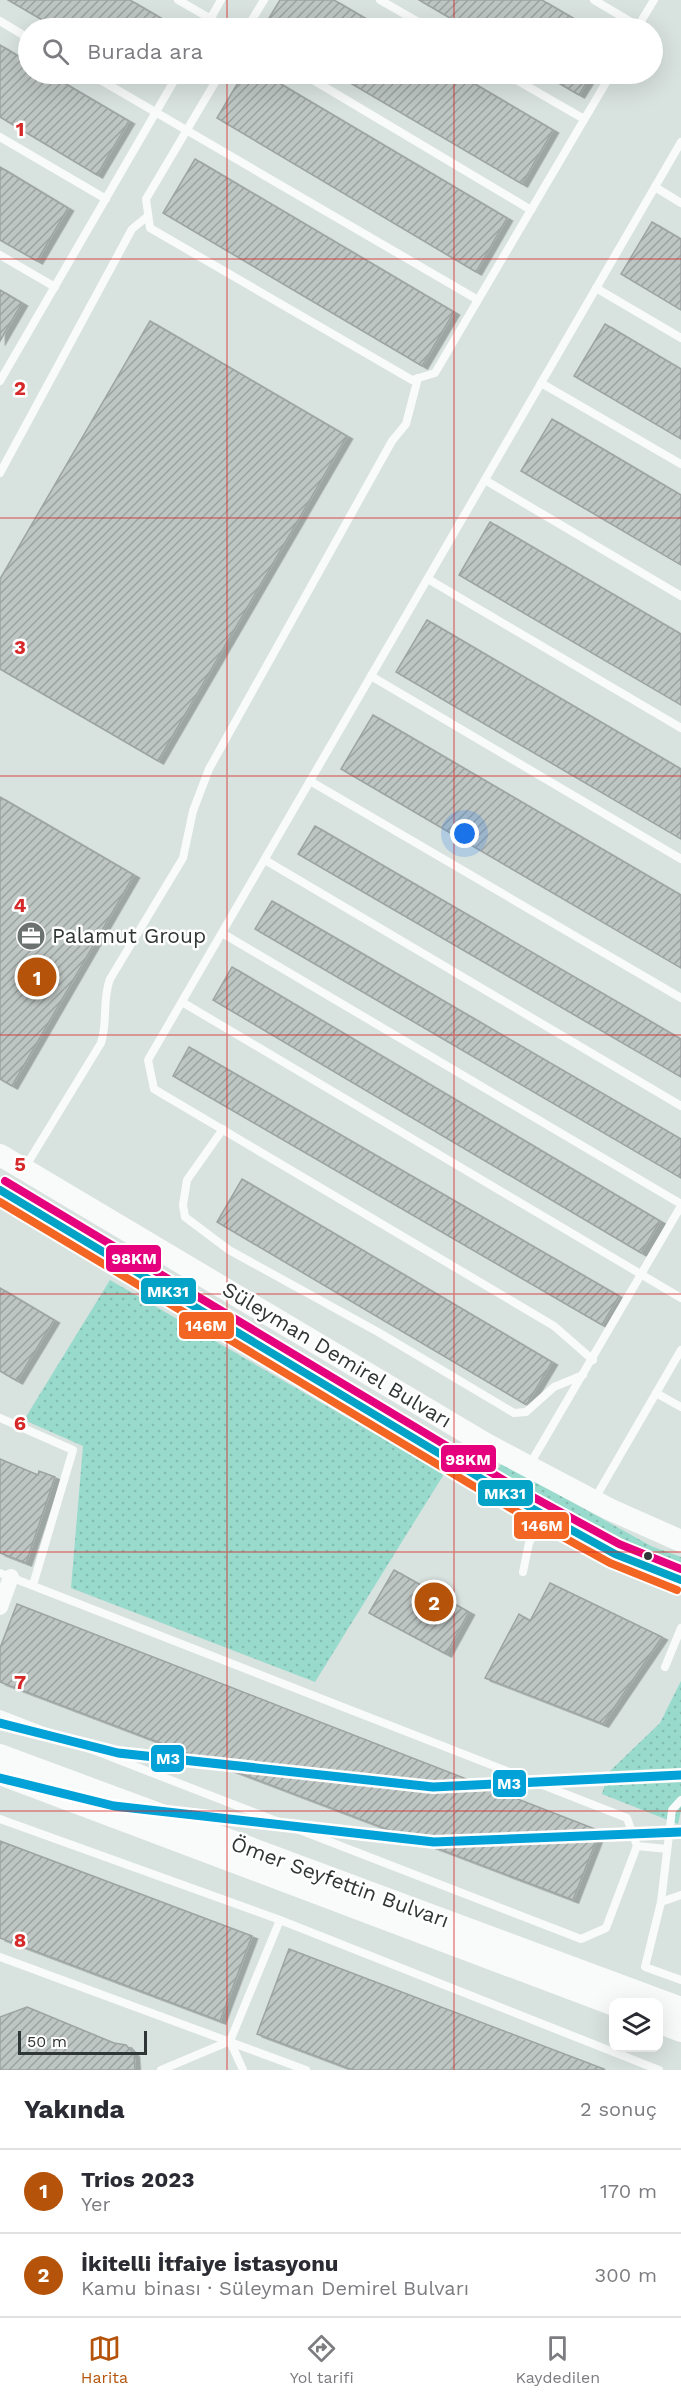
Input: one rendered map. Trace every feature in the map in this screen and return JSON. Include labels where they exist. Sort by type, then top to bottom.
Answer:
[{"type":"street","name":"Süleyman Demirel Bulvarı","points":[[0,1155],[486,1444],[594,1500],[681,1541]]},
{"type":"street","name":"Süleyman Demirel Bulvarı","points":[[0,1191],[395,1428],[545,1515],[615,1554],[681,1580]]},
{"type":"street","points":[[0,1607],[6,1575]]},
{"type":"street","name":"Ömer Seyfettin Bulvarı","points":[[0,1755],[681,2008]]},
{"type":"street","name":"Ömer Seyfettin Bulvarı","points":[[0,1774],[609,2003]]},
{"type":"street","points":[[663,2024],[681,2031]]},
{"type":"lane","points":[[178,0],[208,18]]},
{"type":"lane","points":[[211,18],[221,0]]},
{"type":"lane","points":[[253,18],[264,0]]},
{"type":"lane","points":[[380,0],[412,18]]},
{"type":"lane","points":[[594,0],[623,18]]},
{"type":"lane","points":[[643,18],[654,0]]},
{"type":"lane","points":[[0,21],[18,32]]},
{"type":"lane","points":[[107,84],[478,300]]},
{"type":"lane","points":[[0,381],[172,84]]},
{"type":"lane","points":[[214,84],[146,199],[150,228],[412,380],[435,373],[605,84]]},
{"type":"lane","points":[[320,84],[531,210]]},
{"type":"lane","points":[[523,84],[584,119]]},
{"type":"lane","points":[[0,137],[106,199]]},
{"type":"lane","points":[[593,1360],[555,1326],[154,1089],[148,1060],[681,142]]},
{"type":"lane","points":[[655,187],[681,203]]},
{"type":"lane","points":[[0,472],[132,229],[148,216]]},
{"type":"lane","points":[[0,255],[54,287]]},
{"type":"lane","points":[[596,288],[681,338]]},
{"type":"lane","points":[[24,1170],[101,1043],[106,1026],[106,987],[183,858],[193,812],[209,769],[392,441],[405,424],[418,378]]},
{"type":"lane","points":[[541,383],[681,465]]},
{"type":"lane","points":[[485,480],[681,596]]},
{"type":"lane","points":[[428,579],[681,728]]},
{"type":"lane","points":[[371,676],[681,859]]},
{"type":"lane","points":[[310,781],[681,998]]},
{"type":"lane","points":[[264,860],[681,1107]]},
{"type":"lane","points":[[222,933],[681,1205],[529,1467]]},
{"type":"lane","points":[[182,1002],[681,1298]]},
{"type":"lane","points":[[223,1130],[187,1180],[183,1212],[185,1217],[229,1250],[378,1332],[514,1413],[526,1412],[554,1387],[583,1376]]},
{"type":"lane","points":[[594,1500],[681,1350]]},
{"type":"lane","points":[[656,1393],[681,1407]]},
{"type":"lane","points":[[0,1418],[73,1450],[33,1585]]},
{"type":"lane","points":[[524,1572],[529,1543],[545,1515]]},
{"type":"lane","points":[[0,1714],[581,1940],[606,1929],[637,1846],[627,1818],[6,1575]]},
{"type":"lane","points":[[665,1667],[681,1628]]},
{"type":"lane","points":[[681,1800],[672,1810],[661,1902],[645,1967],[681,1980]]},
{"type":"lane","points":[[0,1819],[280,1920],[659,2070]]},
{"type":"lane","points":[[637,1846],[667,1849]]},
{"type":"lane","points":[[661,1902],[681,1895]]},
{"type":"lane","points":[[161,2070],[230,2042],[280,1920]]},
{"type":"lane","points":[[0,1957],[306,2070]]},
{"type":"lane","points":[[230,2042],[243,2070]]},
{"type":"green space","points":[[110,1280],[444,1474],[315,1682],[71,1588],[83,1446],[24,1420]]},
{"type":"green space","points":[[502,1463],[651,1546],[681,1557],[681,1564],[648,1552],[496,1472]]},
{"type":"green space","points":[[681,1681],[681,1811],[678,1824],[602,1794],[609,1772],[660,1723]]},
{"type":"building","points":[[8,0],[130,0],[161,18],[39,18]]},
{"type":"building","points":[[280,0],[334,0],[365,18],[269,18]]},
{"type":"building","points":[[419,0],[542,0],[573,18],[450,18]]},
{"type":"building","points":[[0,45],[18,56],[18,84],[66,84],[129,121],[97,175],[0,117]]},
{"type":"building","points":[[237,84],[281,84],[507,218],[476,272],[217,118]]},
{"type":"building","points":[[352,84],[475,84],[553,130],[522,184]]},
{"type":"building","points":[[560,84],[586,84],[579,95]]},
{"type":"building","points":[[195,159],[454,312],[422,366],[163,213]]},
{"type":"building","points":[[0,167],[68,208],[37,261],[0,240]]},
{"type":"building","points":[[652,222],[681,239],[681,310],[621,274]]},
{"type":"building","points":[[0,290],[22,303],[0,341]]},
{"type":"building","points":[[150,321],[347,436],[158,761],[0,669],[0,579]]},
{"type":"building","points":[[605,324],[681,369],[681,439],[574,376]]},
{"type":"building","points":[[552,419],[681,495],[681,565],[521,471]]},
{"type":"building","points":[[490,522],[681,634],[681,705],[459,575]]},
{"type":"building","points":[[427,620],[681,769],[681,839],[396,672]]},
{"type":"building","points":[[373,715],[681,895],[681,968],[341,769]]},
{"type":"building","points":[[0,797],[134,875],[12,1086],[0,1079]]},
{"type":"building","points":[[315,826],[681,1039],[681,1077],[298,854]]},
{"type":"building","points":[[272,901],[681,1139],[681,1178],[255,929]]},
{"type":"building","points":[[232,967],[660,1221],[641,1253],[213,1000]]},
{"type":"building","points":[[189,1047],[619,1296],[602,1325],[173,1076]]},
{"type":"building","points":[[242,1179],[552,1362],[528,1402],[525,1404],[217,1222]]},
{"type":"building","points":[[0,1288],[54,1320],[17,1381],[0,1371]]},
{"type":"building","points":[[0,1459],[38,1475],[39,1471],[55,1477],[26,1563],[0,1553]]},
{"type":"building","points":[[394,1570],[469,1612],[446,1654],[369,1613]]},
{"type":"building","points":[[550,1583],[662,1637],[603,1724],[485,1678],[519,1614],[530,1621]]},
{"type":"building","points":[[17,1604],[600,1831],[573,1900],[0,1682],[0,1648]]},
{"type":"building","points":[[0,1841],[252,1936],[220,2021],[0,1938]]},
{"type":"building","points":[[289,1949],[604,2070],[353,2070],[257,2034]]},
{"type":"building","points":[[27,2007],[114,2043],[126,2045],[134,2054],[135,2070],[0,2070],[0,2017]]},
{"type":"transit line","name":"98KM","points":[[5,1181],[522,1491],[619,1544],[681,1569]]},
{"type":"transit line","name":"MK31","points":[[0,1190],[517,1500],[615,1554],[681,1580]]},
{"type":"transit line","name":"146M","points":[[0,1202],[512,1509],[610,1563],[677,1590]]},
{"type":"transit line","name":"M3","points":[[0,1723],[118,1753],[433,1787],[681,1775]]},
{"type":"transit line","name":"M3","points":[[0,1778],[114,1806],[434,1842],[681,1832]]},
{"type":"place","name":"Palamut Group","points":[[31,936]]},
{"type":"place","name":"Trios 2023","points":[[37,977]]},
{"type":"place","name":"İkitelli İtfaiye İstasyonu","points":[[434,1602]]}]
